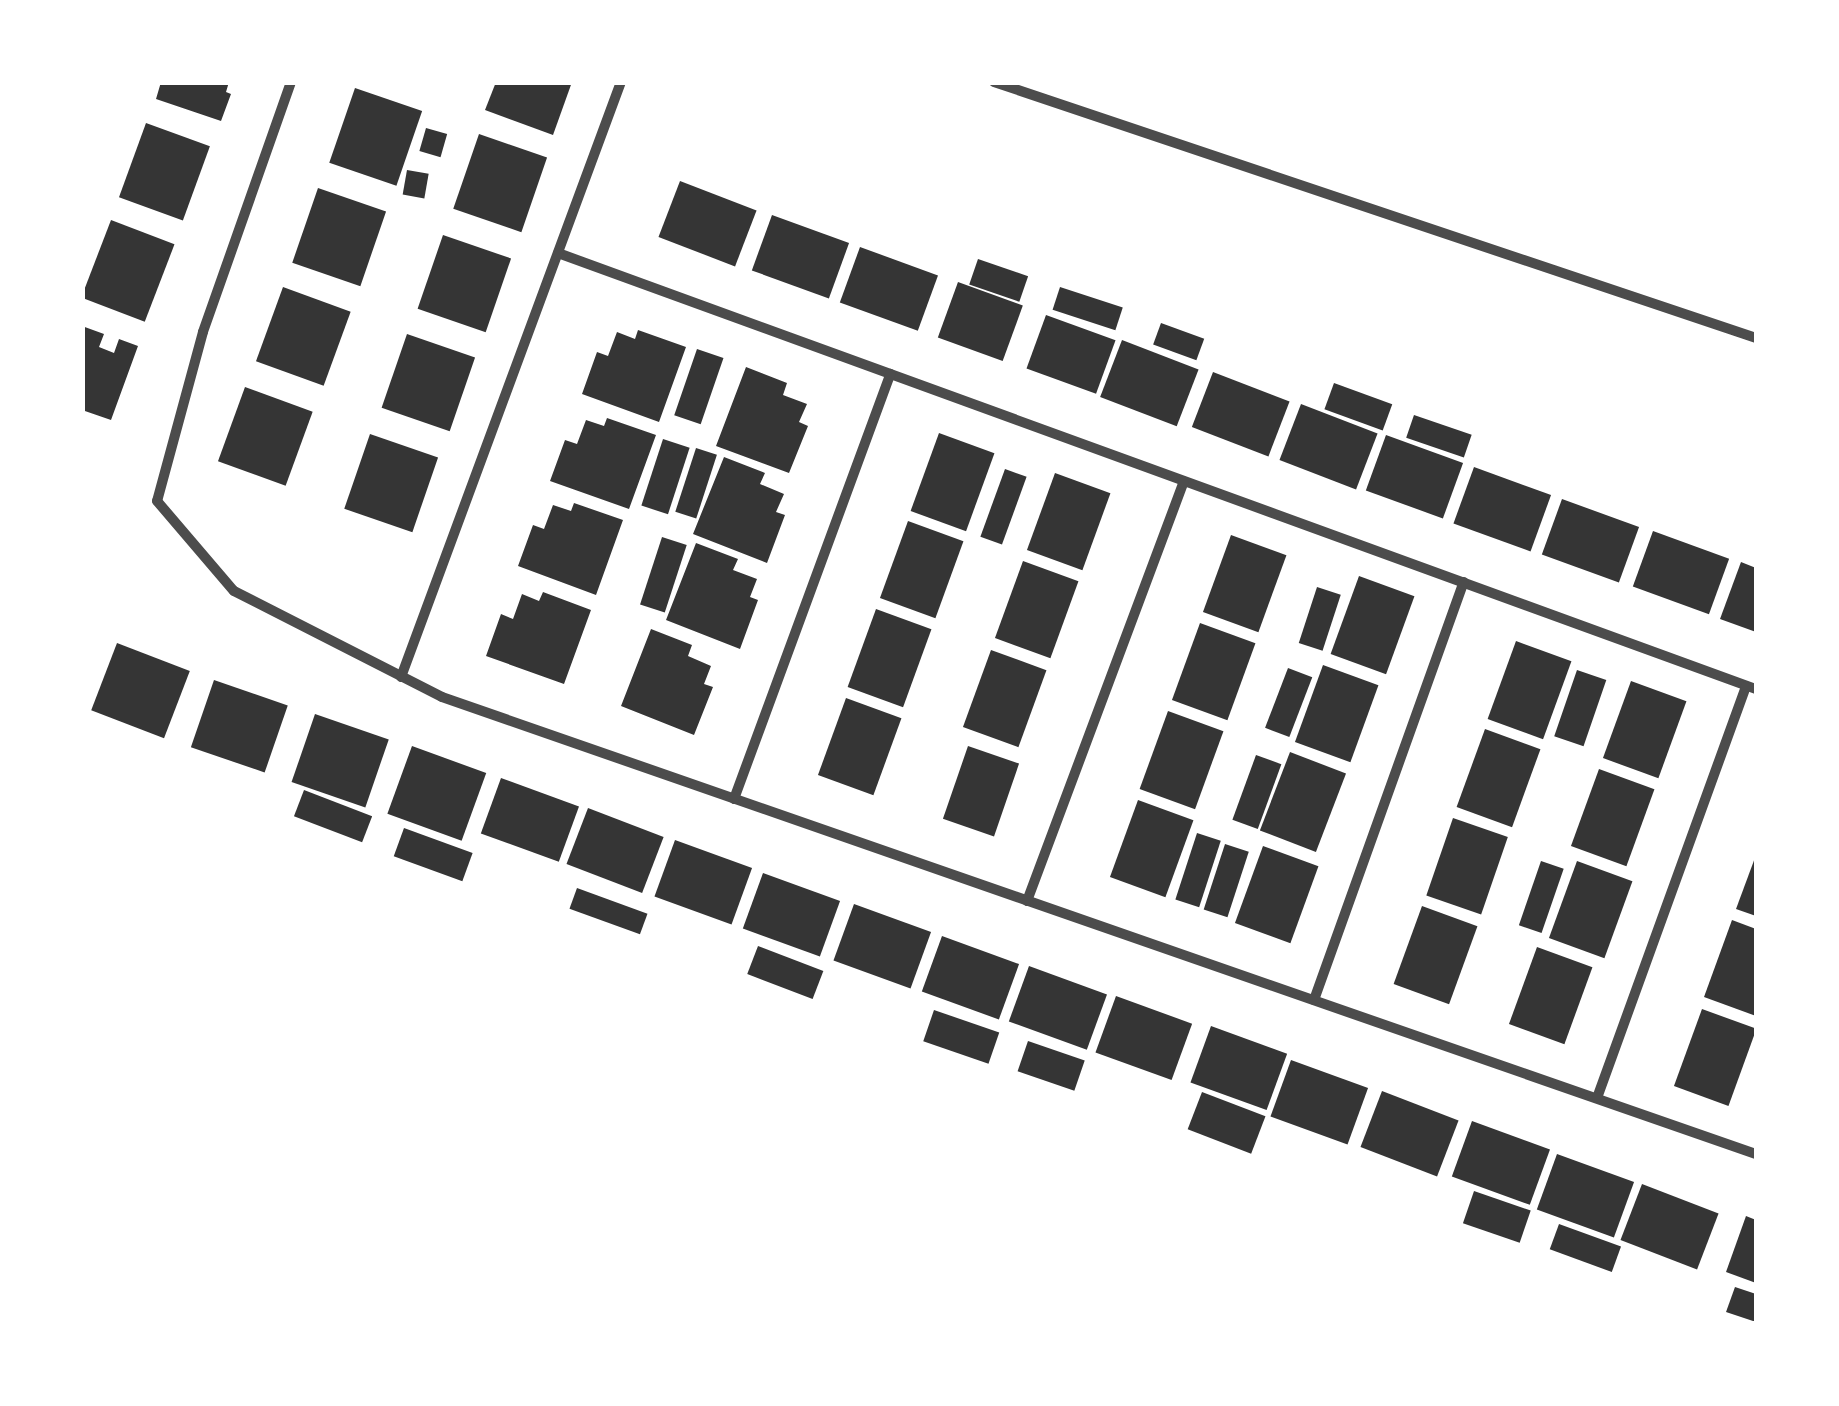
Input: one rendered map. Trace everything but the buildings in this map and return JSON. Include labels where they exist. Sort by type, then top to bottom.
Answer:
[{"type":"street","points":[[291,82],[203,332],[157,502],[234,591],[442,698],[1756,1154]]},
{"type":"street","points":[[402,677],[621,82]]},
{"type":"street","points":[[994,82],[1756,338]]},
{"type":"street","points":[[558,253],[1751,687],[1597,1098]]},
{"type":"street","points":[[734,799],[890,374]]},
{"type":"street","points":[[1026,900],[1184,481]]},
{"type":"street","points":[[1314,1000],[1464,582]]}]
